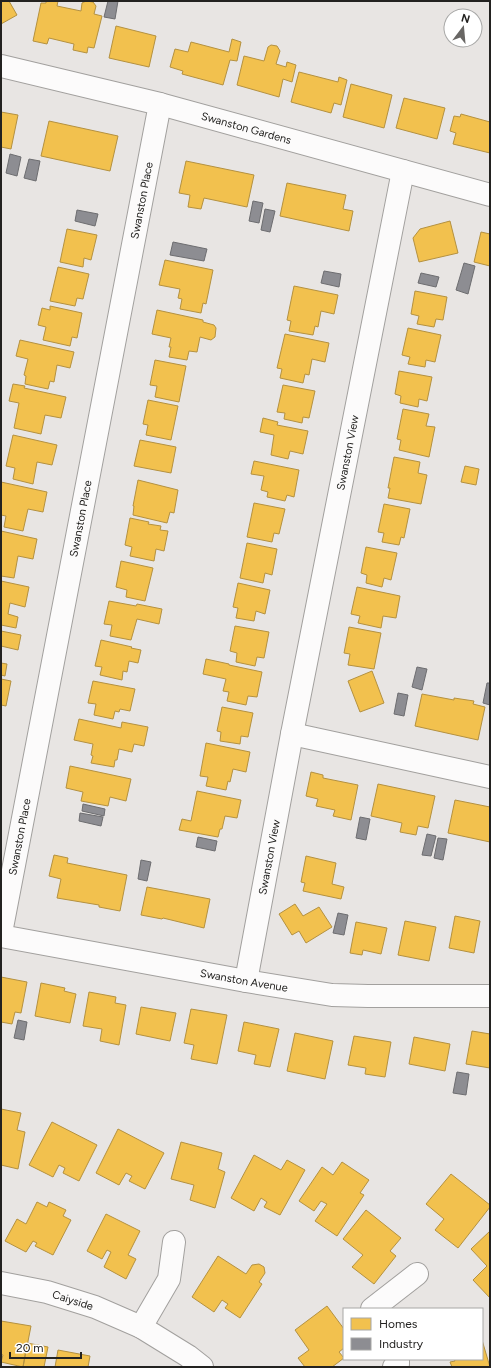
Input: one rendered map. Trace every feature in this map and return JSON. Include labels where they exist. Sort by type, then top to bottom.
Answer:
[{"type":"street","name":"Swanston Gardens","points":[[1,66],[160,104],[490,194]]},
{"type":"street","name":"Swanston Place","points":[[1,934],[160,104]]},
{"type":"street","name":"Swanston View","points":[[246,981],[292,734],[403,171]]},
{"type":"street","points":[[292,734],[490,777]]},
{"type":"street","name":"Swanston Avenue","points":[[1,934],[246,981],[332,995],[490,996]]},
{"type":"street","points":[[141,1327],[169,1279],[174,1242]]},
{"type":"street","points":[[373,1308],[417,1274]]},
{"type":"street","name":"Caiyside","points":[[1,1283],[47,1292],[95,1307],[141,1327],[188,1356],[202,1367]]},
{"type":"building: Homes","points":[[1,1],[9,1],[17,15],[1,24]]},
{"type":"building: Homes","points":[[46,1],[58,1],[57,6],[81,11],[82,3],[86,1],[93,2],[96,6],[94,14],[102,16],[94,48],[88,47],[87,53],[73,50],[74,44],[49,38],[47,44],[33,41],[41,3],[46,3]]},
{"type":"building: Homes","points":[[116,26],[156,36],[149,67],[109,58]]},
{"type":"building: Homes","points":[[232,39],[241,42],[237,61],[230,60],[223,85],[182,74],[183,71],[170,67],[175,49],[188,52],[191,42],[229,52]]},
{"type":"building: Homes","points":[[271,45],[277,46],[280,51],[276,64],[286,67],[287,62],[296,65],[292,82],[283,79],[279,97],[237,85],[244,56],[264,61],[268,47]]},
{"type":"building: Homes","points":[[299,72],[338,82],[339,77],[347,80],[341,105],[334,103],[331,113],[291,102]]},
{"type":"building: Homes","points":[[351,84],[392,95],[384,128],[343,117]]},
{"type":"building: Homes","points":[[404,98],[445,108],[437,139],[396,128]]},
{"type":"building: Homes","points":[[1,112],[18,115],[11,149],[1,147]]},
{"type":"building: Homes","points":[[461,114],[490,122],[490,153],[453,144],[456,133],[450,131],[454,116],[460,117]]},
{"type":"building: Homes","points":[[49,121],[118,136],[110,171],[41,156]]},
{"type":"building: Homes","points":[[186,161],[254,175],[247,207],[204,198],[201,209],[188,207],[190,195],[179,193]]},
{"type":"building: Homes","points":[[287,183],[346,195],[343,209],[353,211],[349,231],[280,216]]},
{"type":"building: Homes","points":[[450,221],[458,253],[419,262],[413,238],[420,229]]},
{"type":"building: Homes","points":[[67,229],[97,235],[91,260],[84,258],[83,267],[60,262]]},
{"type":"building: Homes","points":[[481,232],[490,234],[490,266],[474,262]]},
{"type":"building: Homes","points":[[165,260],[213,270],[206,304],[203,303],[201,313],[180,309],[182,299],[178,298],[180,289],[159,285]]},
{"type":"building: Homes","points":[[58,267],[89,274],[83,299],[77,298],[75,306],[50,301]]},
{"type":"building: Homes","points":[[294,286],[338,295],[334,314],[321,311],[318,327],[315,326],[313,335],[289,331],[291,321],[287,320]]},
{"type":"building: Homes","points":[[415,291],[447,297],[443,320],[436,319],[434,327],[417,324],[419,316],[411,314]]},
{"type":"building: Homes","points":[[50,306],[82,313],[77,338],[72,337],[70,346],[43,340],[46,327],[38,325],[42,308],[50,310]]},
{"type":"building: Homes","points":[[157,310],[203,320],[203,322],[214,325],[216,328],[215,337],[211,340],[200,337],[197,352],[189,351],[187,360],[169,357],[171,338],[152,334]]},
{"type":"building: Homes","points":[[408,328],[441,335],[435,362],[426,360],[425,367],[408,364],[410,357],[402,355]]},
{"type":"building: Homes","points":[[285,334],[329,343],[325,362],[312,359],[309,375],[305,374],[303,383],[280,378],[282,369],[277,368]]},
{"type":"building: Homes","points":[[20,340],[74,352],[70,368],[57,365],[54,382],[50,381],[48,389],[25,384],[26,376],[24,375],[28,359],[16,356]]},
{"type":"building: Homes","points":[[155,360],[186,366],[179,402],[155,397],[157,386],[150,385]]},
{"type":"building: Homes","points":[[399,371],[432,377],[427,401],[419,399],[418,407],[400,403],[401,396],[395,394]]},
{"type":"building: Homes","points":[[13,384],[25,386],[24,388],[66,397],[61,418],[45,415],[41,434],[14,428],[19,403],[9,401]]},
{"type":"building: Homes","points":[[283,385],[315,391],[309,418],[303,417],[302,423],[284,419],[285,413],[277,412]]},
{"type":"building: Homes","points":[[148,400],[178,406],[171,440],[146,435],[148,425],[143,424]]},
{"type":"building: Homes","points":[[403,409],[429,414],[426,426],[435,427],[429,457],[399,450],[401,440],[397,439]]},
{"type":"building: Homes","points":[[263,418],[278,422],[277,425],[308,431],[303,454],[290,451],[288,459],[271,455],[274,435],[260,432]]},
{"type":"building: Homes","points":[[13,435],[57,445],[52,465],[37,462],[33,484],[13,479],[15,468],[6,466]]},
{"type":"building: Homes","points":[[140,440],[176,447],[171,473],[134,466]]},
{"type":"building: Homes","points":[[394,457],[420,462],[418,473],[427,475],[421,504],[388,498],[390,488],[388,488]]},
{"type":"building: Homes","points":[[254,461],[299,470],[294,497],[287,495],[285,501],[267,497],[268,492],[261,490],[264,476],[251,474]]},
{"type":"building: Homes","points":[[465,466],[479,469],[476,485],[461,482]]},
{"type":"building: Homes","points":[[138,480],[178,490],[174,513],[170,512],[167,523],[133,515],[133,506]]},
{"type":"building: Homes","points":[[1,482],[47,492],[43,512],[28,509],[23,531],[4,527],[6,516],[1,515]]},
{"type":"building: Homes","points":[[254,503],[285,509],[279,534],[274,533],[272,542],[247,537]]},
{"type":"building: Homes","points":[[384,504],[410,509],[404,538],[401,537],[399,545],[382,542],[384,533],[378,532]]},
{"type":"building: Homes","points":[[130,518],[149,522],[148,524],[161,526],[160,530],[168,531],[164,551],[156,549],[154,561],[130,556],[132,547],[125,545]]},
{"type":"building: Homes","points":[[1,531],[37,539],[33,559],[18,556],[14,578],[1,576]]},
{"type":"building: Homes","points":[[247,543],[277,549],[272,575],[265,573],[263,583],[240,578]]},
{"type":"building: Homes","points":[[366,547],[397,553],[391,580],[384,578],[382,587],[366,583],[367,575],[361,573]]},
{"type":"building: Homes","points":[[121,561],[153,568],[145,601],[126,597],[127,590],[116,587]]},
{"type":"building: Homes","points":[[1,581],[29,587],[25,607],[10,603],[8,614],[18,617],[16,628],[1,625]]},
{"type":"building: Homes","points":[[238,583],[270,590],[265,614],[256,611],[254,621],[236,618],[238,608],[233,607]]},
{"type":"building: Homes","points":[[357,587],[400,596],[396,618],[383,616],[381,628],[358,623],[360,616],[351,614]]},
{"type":"building: Homes","points":[[109,601],[136,606],[137,604],[162,609],[159,624],[137,619],[131,640],[110,636],[112,625],[104,624]]},
{"type":"building: Homes","points":[[235,626],[269,632],[264,658],[257,657],[255,666],[236,662],[237,653],[230,651]]},
{"type":"building: Homes","points":[[349,627],[381,633],[374,669],[348,665],[350,654],[344,653]]},
{"type":"building: Homes","points":[[1,631],[21,635],[18,650],[1,646]]},
{"type":"building: Homes","points":[[101,640],[141,650],[138,663],[129,661],[127,672],[123,671],[122,680],[100,675],[102,667],[95,666]]},
{"type":"building: Homes","points":[[206,659],[262,672],[257,697],[248,696],[246,705],[227,701],[229,692],[223,691],[226,679],[203,674]]},
{"type":"building: Homes","points":[[1,663],[7,664],[5,676],[1,675]]},
{"type":"building: Homes","points":[[372,671],[384,703],[360,712],[348,681]]},
{"type":"building: Homes","points":[[1,679],[11,681],[6,706],[1,705]]},
{"type":"building: Homes","points":[[93,681],[135,689],[130,711],[120,709],[119,712],[115,711],[113,719],[94,715],[96,704],[88,703]]},
{"type":"building: Homes","points":[[422,694],[454,700],[454,698],[474,701],[473,704],[485,707],[478,740],[415,726]]},
{"type":"building: Homes","points":[[222,707],[253,713],[248,737],[241,736],[240,744],[220,741],[221,732],[217,731]]},
{"type":"building: Homes","points":[[79,719],[121,728],[122,722],[148,727],[144,746],[134,744],[132,752],[119,749],[114,767],[91,763],[93,756],[91,755],[93,744],[74,740]]},
{"type":"building: Homes","points":[[206,743],[250,752],[246,772],[233,769],[230,782],[228,781],[226,790],[206,786],[208,777],[200,776]]},
{"type":"building: Homes","points":[[70,766],[131,779],[126,801],[110,797],[108,806],[81,801],[83,792],[66,788]]},
{"type":"building: Homes","points":[[311,772],[323,775],[323,778],[358,785],[351,820],[333,816],[335,810],[316,806],[318,799],[306,796]]},
{"type":"building: Homes","points":[[378,784],[435,796],[428,828],[418,826],[416,835],[400,832],[402,823],[371,816]]},
{"type":"building: Homes","points":[[197,791],[241,800],[237,818],[225,816],[222,829],[220,829],[218,837],[179,830],[182,819],[191,821]]},
{"type":"building: Homes","points":[[455,800],[490,807],[490,842],[448,833]]},
{"type":"building: Homes","points":[[54,855],[68,858],[67,863],[127,875],[120,911],[99,907],[99,905],[57,898],[61,879],[49,876]]},
{"type":"building: Homes","points":[[306,856],[336,863],[332,884],[344,887],[341,899],[303,891],[305,883],[301,882]]},
{"type":"building: Homes","points":[[147,887],[210,899],[204,928],[163,918],[141,915]]},
{"type":"building: Homes","points":[[295,904],[303,916],[319,907],[332,927],[306,943],[299,931],[292,935],[279,914]]},
{"type":"building: Homes","points":[[455,916],[480,921],[474,953],[449,948]]},
{"type":"building: Homes","points":[[405,921],[436,927],[429,961],[398,955]]},
{"type":"building: Homes","points":[[356,922],[387,928],[381,954],[363,950],[362,955],[350,953]]},
{"type":"building: Homes","points":[[1,977],[27,982],[21,1013],[15,1012],[12,1024],[1,1022]]},
{"type":"building: Homes","points":[[41,983],[65,988],[64,991],[76,994],[70,1023],[35,1016]]},
{"type":"building: Homes","points":[[89,992],[116,997],[115,1003],[126,1005],[119,1045],[100,1041],[102,1029],[83,1026]]},
{"type":"building: Homes","points":[[141,1007],[176,1013],[170,1041],[136,1034]]},
{"type":"building: Homes","points":[[191,1009],[227,1015],[217,1064],[191,1059],[194,1045],[184,1043]]},
{"type":"building: Homes","points":[[244,1022],[279,1029],[270,1067],[254,1064],[256,1055],[238,1051]]},
{"type":"building: Homes","points":[[472,1031],[490,1034],[490,1068],[466,1064]]},
{"type":"building: Homes","points":[[295,1033],[333,1041],[325,1079],[287,1071]]},
{"type":"building: Homes","points":[[354,1036],[391,1042],[385,1077],[365,1074],[366,1068],[348,1065]]},
{"type":"building: Homes","points":[[414,1037],[450,1044],[445,1071],[409,1064]]},
{"type":"building: Homes","points":[[1,1109],[21,1113],[17,1130],[25,1132],[18,1169],[1,1165]]},
{"type":"building: Homes","points":[[52,1122],[97,1145],[79,1181],[63,1173],[65,1168],[59,1165],[53,1177],[29,1165]]},
{"type":"building: Homes","points":[[118,1129],[164,1153],[145,1189],[129,1181],[132,1176],[126,1173],[119,1185],[96,1173]]},
{"type":"building: Homes","points":[[181,1142],[222,1153],[218,1169],[225,1172],[215,1208],[190,1200],[194,1185],[171,1179]]},
{"type":"building: Homes","points":[[254,1155],[281,1170],[287,1160],[305,1170],[280,1215],[264,1207],[267,1202],[261,1198],[254,1211],[231,1198]]},
{"type":"building: Homes","points":[[342,1162],[369,1180],[360,1193],[364,1195],[337,1236],[315,1221],[327,1204],[321,1201],[314,1211],[299,1201],[322,1167],[333,1175]]},
{"type":"building: Homes","points":[[451,1174],[490,1205],[458,1248],[435,1230],[444,1219],[426,1204]]},
{"type":"building: Homes","points":[[37,1202],[47,1207],[49,1202],[66,1210],[63,1216],[71,1220],[53,1255],[35,1246],[37,1243],[33,1241],[26,1252],[5,1241],[17,1219],[26,1224]]},
{"type":"building: Homes","points":[[366,1210],[401,1238],[390,1251],[396,1256],[374,1284],[352,1267],[363,1255],[343,1239]]},
{"type":"building: Homes","points":[[106,1214],[140,1231],[128,1255],[136,1259],[126,1279],[104,1267],[111,1252],[107,1250],[102,1259],[87,1251]]},
{"type":"building: Homes","points":[[490,1231],[490,1298],[473,1280],[487,1266],[471,1249]]},
{"type":"building: Homes","points":[[218,1256],[246,1274],[252,1265],[259,1264],[264,1267],[265,1273],[259,1282],[262,1284],[240,1318],[225,1308],[228,1304],[222,1300],[214,1312],[192,1297]]},
{"type":"building: Homes","points":[[327,1306],[343,1328],[343,1349],[339,1352],[343,1359],[332,1367],[305,1367],[298,1358],[309,1350],[295,1330]]},
{"type":"building: Homes","points":[[1,1321],[31,1326],[23,1367],[1,1362],[3,1355],[1,1354]]},
{"type":"building: Homes","points":[[27,1343],[48,1347],[44,1367],[23,1367]]},
{"type":"building: Homes","points":[[483,1343],[490,1367],[452,1367],[450,1362],[483,1360]]},
{"type":"building: Homes","points":[[58,1350],[90,1356],[88,1367],[55,1367]]},
{"type":"building: Industry","points":[[108,1],[118,1],[115,19],[104,17]]},
{"type":"building: Industry","points":[[10,154],[21,157],[17,176],[6,173]]},
{"type":"building: Industry","points":[[29,159],[40,161],[36,181],[24,178]]},
{"type":"building: Industry","points":[[253,201],[263,203],[259,223],[249,221]]},
{"type":"building: Industry","points":[[265,209],[275,211],[270,232],[261,230]]},
{"type":"building: Industry","points":[[77,210],[98,214],[95,226],[75,221]]},
{"type":"building: Industry","points":[[173,242],[207,249],[204,261],[170,255]]},
{"type":"building: Industry","points":[[464,263],[475,266],[468,294],[456,290]]},
{"type":"building: Industry","points":[[324,271],[341,274],[339,287],[321,283]]},
{"type":"building: Industry","points":[[421,273],[439,277],[436,287],[418,283]]},
{"type":"building: Industry","points":[[417,667],[427,669],[422,690],[412,687]]},
{"type":"building: Industry","points":[[487,683],[490,683],[490,705],[483,703]]},
{"type":"building: Industry","points":[[398,693],[408,695],[404,716],[394,714]]},
{"type":"building: Industry","points":[[83,804],[105,809],[104,816],[82,811]]},
{"type":"building: Industry","points":[[80,813],[103,817],[101,826],[79,821]]},
{"type":"building: Industry","points":[[360,817],[370,819],[366,840],[356,838]]},
{"type":"building: Industry","points":[[427,834],[436,836],[431,856],[422,855]]},
{"type":"building: Industry","points":[[198,837],[217,841],[215,851],[196,847]]},
{"type":"building: Industry","points":[[438,838],[447,839],[443,860],[434,858]]},
{"type":"building: Industry","points":[[141,860],[151,862],[147,881],[138,879]]},
{"type":"building: Industry","points":[[338,913],[348,915],[344,935],[333,933]]},
{"type":"building: Industry","points":[[18,1020],[27,1022],[24,1040],[14,1038]]},
{"type":"building: Industry","points":[[457,1072],[469,1074],[466,1095],[453,1093]]}]
